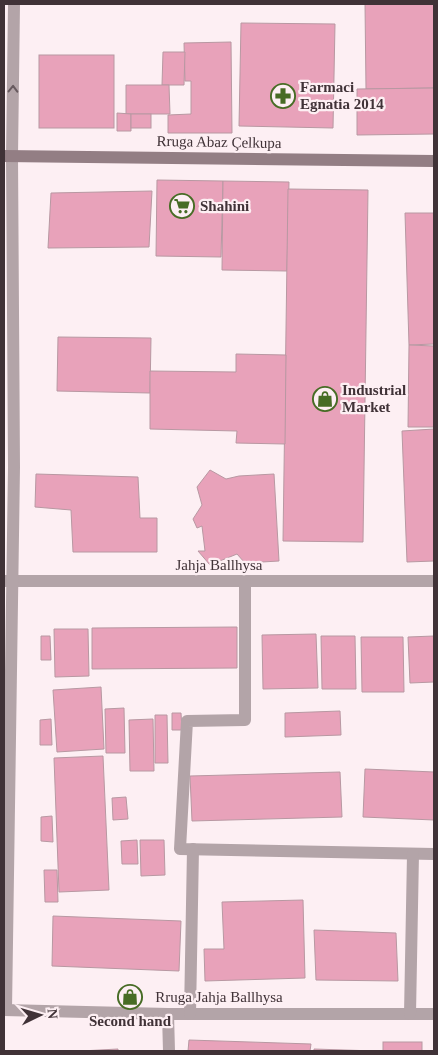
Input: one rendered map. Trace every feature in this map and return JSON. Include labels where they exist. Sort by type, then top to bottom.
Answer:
[{"type":"street","points":[[5,1010],[9,467],[8,156],[14,4]]},
{"type":"street","name":"Rruga Abaz Çelkupa","points":[[8,156],[434,161]]},
{"type":"street","name":"Jahja Ballhysa","points":[[8,581],[434,581]]},
{"type":"street","points":[[245,581],[246,720],[187,722],[180,849],[434,854]]},
{"type":"street","points":[[190,1014],[193,849]]},
{"type":"street","points":[[410,1014],[413,854]]},
{"type":"street","name":"Rruga Jahja Ballhysa","points":[[5,1010],[168,1014],[434,1014]]},
{"type":"street","points":[[168,1014],[169,1051]]},
{"type":"building","points":[[365,4],[434,4],[434,88],[366,89]]},
{"type":"building","points":[[241,23],[335,24],[333,128],[239,126]]},
{"type":"building","points":[[231,42],[232,133],[168,133],[168,115],[191,114],[191,81],[185,81],[184,43]]},
{"type":"building","points":[[163,52],[185,52],[184,85],[162,85]]},
{"type":"building","points":[[39,55],[114,55],[114,128],[39,128]]},
{"type":"building","points":[[126,85],[169,85],[170,114],[126,114]]},
{"type":"building","points":[[434,88],[434,134],[357,135],[357,89]]},
{"type":"building","points":[[117,113],[131,114],[131,131],[117,131]]},
{"type":"building","points":[[131,114],[151,114],[151,128],[131,128]]},
{"type":"building","points":[[157,180],[223,181],[221,257],[156,256]]},
{"type":"building","points":[[223,181],[289,182],[287,271],[222,270]]},
{"type":"building","name":"Industrial Market","points":[[288,189],[368,190],[363,542],[283,541]]},
{"type":"building","points":[[152,191],[149,247],[48,248],[51,193]]},
{"type":"building","points":[[405,213],[434,213],[434,344],[409,345]]},
{"type":"building","points":[[58,337],[151,338],[150,393],[57,391]]},
{"type":"building","points":[[409,345],[434,346],[434,427],[408,427]]},
{"type":"building","points":[[236,354],[286,355],[285,444],[236,443],[237,431],[150,429],[150,371],[236,372]]},
{"type":"building","points":[[434,429],[434,561],[407,562],[402,431]]},
{"type":"building","points":[[210,470],[226,479],[239,476],[274,474],[279,561],[245,563],[237,554],[210,565],[198,551],[205,551],[202,526],[197,528],[193,519],[202,505],[197,487]]},
{"type":"building","points":[[36,474],[138,477],[140,518],[157,518],[157,552],[73,552],[71,510],[35,507]]},
{"type":"building","points":[[237,627],[237,668],[92,669],[92,628]]},
{"type":"building","points":[[54,629],[88,629],[89,676],[55,677]]},
{"type":"building","points":[[316,634],[318,688],[263,689],[262,635]]},
{"type":"building","points":[[41,636],[50,636],[51,660],[41,660]]},
{"type":"building","points":[[321,636],[355,636],[356,689],[322,689]]},
{"type":"building","points":[[434,636],[434,682],[410,683],[408,637]]},
{"type":"building","points":[[361,637],[403,637],[404,692],[362,692]]},
{"type":"building","points":[[101,687],[104,749],[57,752],[53,690]]},
{"type":"building","points":[[124,708],[125,753],[106,753],[105,709]]},
{"type":"building","points":[[340,711],[341,735],[285,737],[285,713]]},
{"type":"building","points":[[172,713],[181,713],[182,730],[172,730]]},
{"type":"building","points":[[155,715],[167,715],[168,763],[155,763]]},
{"type":"building","points":[[51,719],[52,745],[40,745],[40,720]]},
{"type":"building","points":[[153,719],[154,771],[130,771],[129,720]]},
{"type":"building","points":[[103,756],[109,890],[59,892],[54,758]]},
{"type":"building","points":[[365,769],[434,772],[434,820],[363,817]]},
{"type":"building","points":[[340,772],[342,817],[192,821],[190,776]]},
{"type":"building","points":[[126,797],[128,819],[113,820],[112,798]]},
{"type":"building","points":[[52,816],[53,842],[41,841],[41,817]]},
{"type":"building","points":[[137,840],[138,864],[122,864],[121,841]]},
{"type":"building","points":[[140,840],[164,840],[165,875],[141,876]]},
{"type":"building","points":[[44,870],[57,870],[58,902],[45,902]]},
{"type":"building","points":[[303,900],[305,978],[205,981],[204,949],[224,949],[222,902]]},
{"type":"building","points":[[53,916],[181,921],[179,971],[52,966]]},
{"type":"building","points":[[314,930],[396,933],[398,981],[316,980]]},
{"type":"building","points":[[189,1040],[311,1044],[310,1051],[188,1051]]},
{"type":"building","points":[[383,1042],[422,1042],[422,1051],[383,1051]]},
{"type":"building","points":[[118,1049],[118,1051],[81,1051]]},
{"type":"building","points":[[314,1049],[375,1051],[314,1051]]},
{"type":"place","name":"Farmaci Egnatia 2014","points":[[283,96]]},
{"type":"place","name":"Shahini","points":[[182,206]]},
{"type":"place","name":"Industrial Market","points":[[325,399]]},
{"type":"place","name":"Second hand","points":[[130,997]]}]
